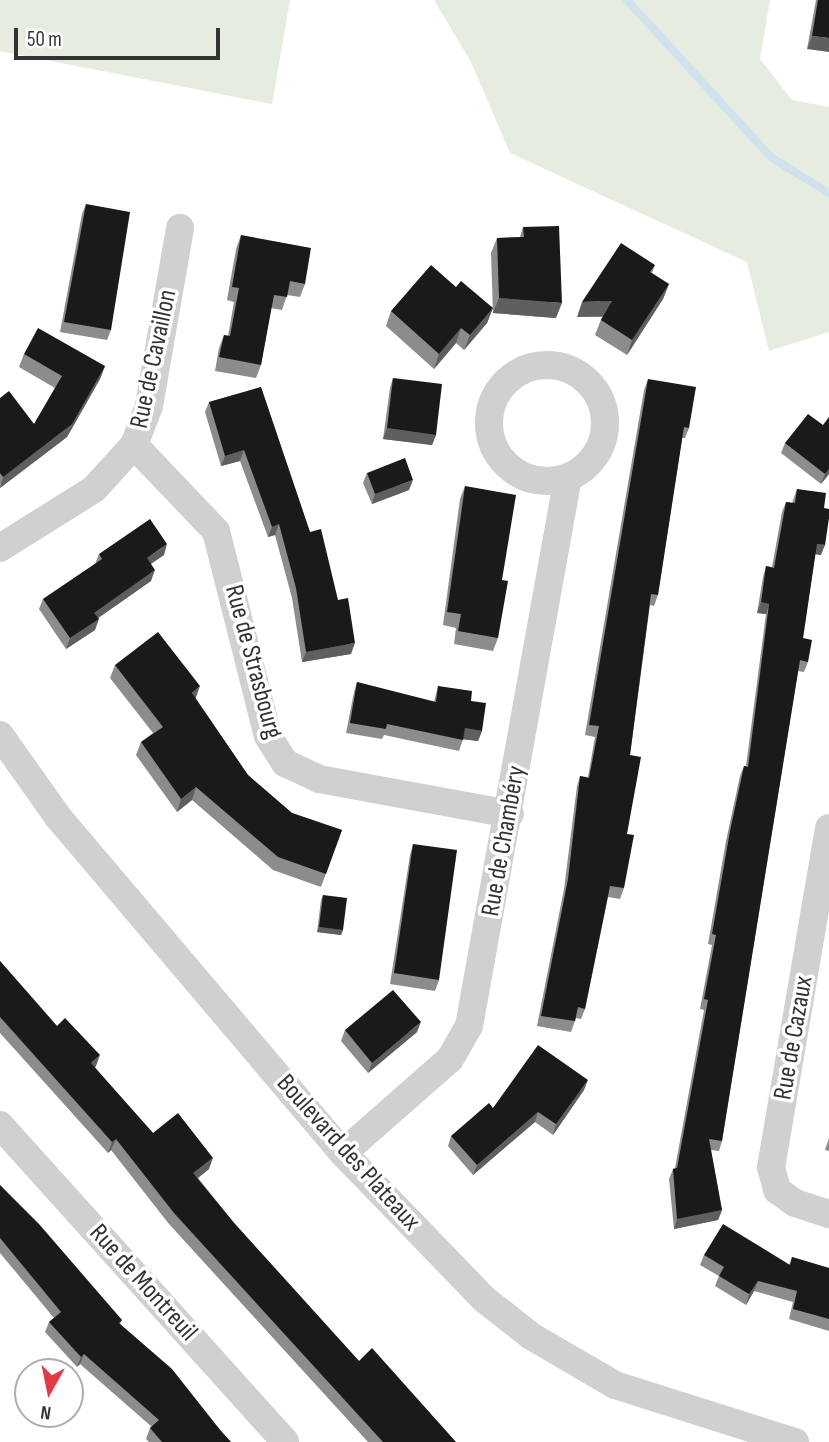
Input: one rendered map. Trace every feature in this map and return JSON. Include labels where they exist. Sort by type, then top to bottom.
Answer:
[{"type":"street","name":"Rue de Cavaillon","points":[[0,548],[94,489],[134,445],[149,406],[180,228]]},
{"type":"street","points":[[533,366],[572,370],[600,397],[605,435],[598,453],[568,477],[530,479],[500,457],[491,440],[492,402],[516,374],[533,366]]},
{"type":"street","name":"Rue de Strasbourg","points":[[134,445],[216,531],[268,736],[285,763],[318,779],[510,814]]},
{"type":"street","name":"Rue de Chambéry","points":[[343,1153],[450,1059],[469,1026],[510,814],[568,477]]},
{"type":"street","name":"Boulevard des Plateaux","points":[[0,735],[58,817],[343,1153],[484,1299],[531,1336],[615,1385],[795,1442]]},
{"type":"street","name":"Rue de Cazaux","points":[[829,828],[825,892],[771,1167],[777,1190],[795,1203],[829,1214]]},
{"type":"street","name":"Rue de Montreuil","points":[[0,1125],[285,1442]]},
{"type":"shaded area","points":[[0,0],[290,0],[272,104],[0,51]]},
{"type":"shaded area","points":[[434,0],[770,0],[760,59],[792,100],[829,107],[829,332],[769,351],[747,262],[510,153],[471,62]]},
{"type":"building","points":[[818,0],[829,0],[829,38],[812,36]]},
{"type":"building","points":[[86,204],[130,212],[111,330],[64,322]]},
{"type":"building","points":[[559,226],[562,303],[499,298],[497,238],[524,237],[523,227]]},
{"type":"building","points":[[241,235],[311,248],[305,284],[290,281],[287,297],[274,295],[261,365],[219,357],[224,335],[230,336],[239,288],[232,287]]},
{"type":"building","points":[[621,243],[655,265],[650,272],[669,284],[632,340],[601,320],[612,301],[582,302]]},
{"type":"building","points":[[431,265],[456,287],[461,281],[493,308],[470,335],[461,328],[439,354],[391,311]]},
{"type":"building","points":[[38,328],[105,366],[72,424],[3,477],[0,473],[0,398],[9,391],[34,424],[62,376],[24,354]]},
{"type":"building","points":[[393,378],[442,384],[436,435],[387,428]]},
{"type":"building","points":[[648,379],[696,387],[689,428],[684,427],[658,595],[651,594],[630,755],[641,757],[627,834],[634,835],[624,888],[610,886],[585,1009],[578,1007],[575,1021],[541,1016],[568,879],[580,776],[589,778],[599,726],[589,725]]},
{"type":"building","points":[[261,387],[310,532],[321,529],[338,600],[348,598],[355,643],[306,652],[296,588],[279,524],[272,527],[244,450],[225,456],[209,402]]},
{"type":"building","points":[[808,414],[823,425],[829,417],[829,469],[825,474],[785,443]]},
{"type":"building","points":[[405,458],[413,480],[375,494],[367,473]]},
{"type":"building","points":[[465,486],[516,495],[502,580],[508,581],[498,638],[458,631],[461,614],[447,612]]},
{"type":"building","points":[[797,489],[826,493],[824,508],[829,509],[829,518],[825,545],[817,544],[803,638],[812,640],[808,662],[800,660],[722,1141],[709,1139],[722,1210],[677,1219],[673,1169],[677,1168],[708,1000],[704,999],[716,935],[712,934],[730,831],[744,766],[748,767],[769,604],[761,602],[766,566],[774,568],[786,502],[795,503]]},
{"type":"building","points":[[150,519],[167,544],[147,558],[155,570],[94,613],[99,619],[70,638],[43,599],[102,559],[99,554]]},
{"type":"building","points":[[158,632],[200,686],[192,693],[248,775],[292,813],[342,830],[326,874],[278,857],[196,787],[181,799],[141,742],[163,727],[115,665]]},
{"type":"building","points":[[357,682],[436,702],[438,686],[472,691],[471,701],[486,703],[482,731],[465,728],[463,740],[387,724],[386,729],[350,723]]},
{"type":"building","points":[[413,844],[457,850],[439,980],[394,973]]},
{"type":"building","points":[[323,895],[347,898],[343,930],[319,927]]},
{"type":"building","points":[[0,961],[57,1026],[65,1018],[100,1055],[91,1063],[153,1133],[178,1113],[213,1158],[193,1173],[235,1224],[359,1361],[372,1348],[456,1442],[383,1442],[174,1213],[116,1139],[112,1142],[0,1017]]},
{"type":"building","points":[[393,990],[421,1022],[372,1063],[345,1030]]},
{"type":"building","points":[[538,1045],[588,1080],[556,1124],[538,1112],[477,1165],[451,1136],[489,1103],[493,1108]]},
{"type":"building","points":[[0,1185],[39,1224],[122,1320],[119,1323],[172,1369],[231,1442],[162,1442],[150,1428],[159,1420],[84,1354],[81,1357],[49,1322],[61,1312],[0,1238]]},
{"type":"building","points":[[723,1224],[790,1265],[792,1257],[829,1268],[829,1319],[793,1309],[797,1291],[758,1281],[749,1294],[719,1276],[724,1267],[704,1255]]},
{"type":"waterway","points":[[627,0],[772,158],[829,193]]}]
